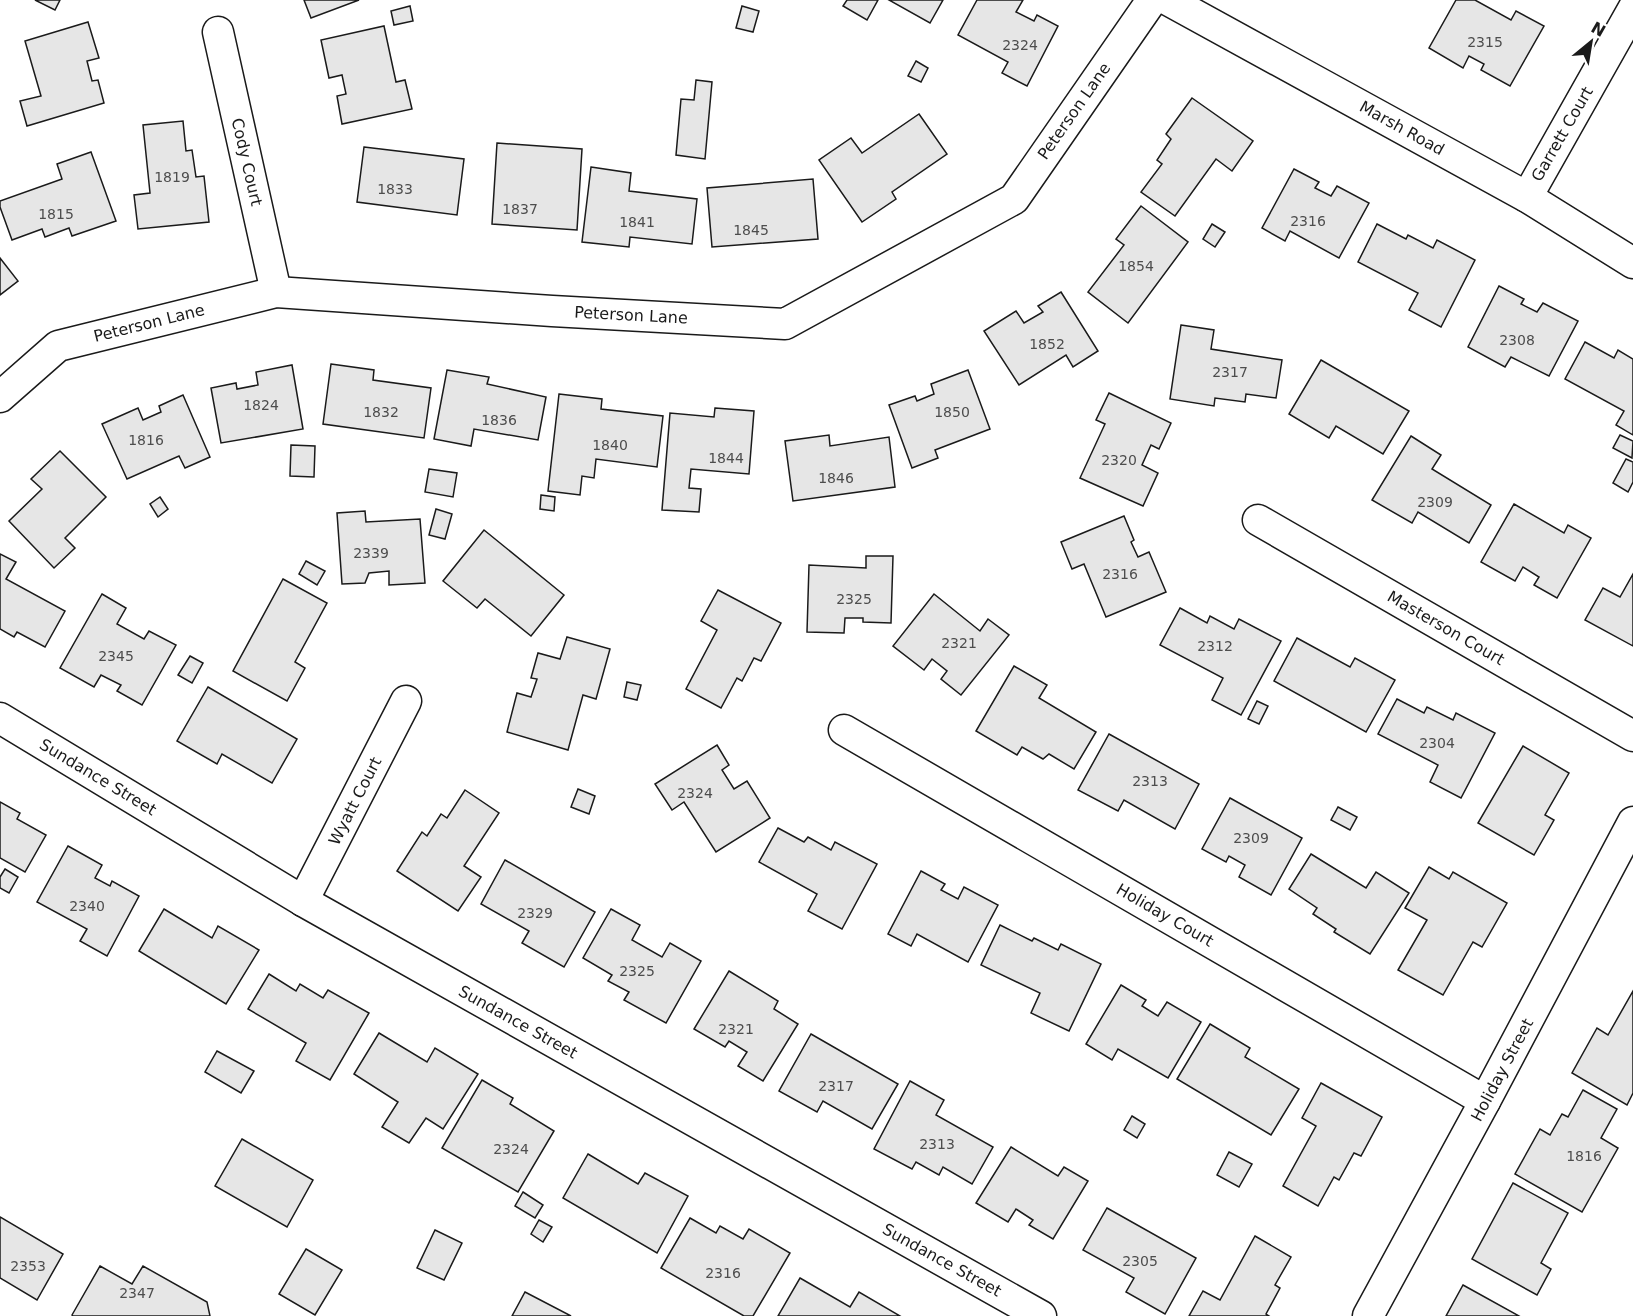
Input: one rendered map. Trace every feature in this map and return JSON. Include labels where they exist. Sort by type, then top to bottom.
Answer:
[{"type":"street","name":"Peterson Lane","points":[[0,397],[58,346],[276,292],[564,312],[785,324],[1014,199],[1152,0]]},
{"type":"street","name":"Marsh Road","points":[[1168,0],[1527,196],[1633,263]]},
{"type":"street","name":"Garrett Court","points":[[1527,196],[1633,9]]},
{"type":"street","name":"Cody Court","points":[[218,32],[276,292]]},
{"type":"street","name":"Masterson Court","points":[[1258,520],[1633,736]]},
{"type":"street","name":"Wyatt Court","points":[[303,901],[406,700]]},
{"type":"street","name":"Sundance Street","points":[[0,718],[303,901],[1041,1316]]},
{"type":"street","name":"Holiday Court","points":[[844,730],[1485,1101]]},
{"type":"street","name":"Holiday Street","points":[[1368,1316],[1633,822]]},
{"type":"building","points":[[35,0],[60,0],[55,10]]},
{"type":"building","points":[[304,0],[359,0],[311,18]]},
{"type":"building","points":[[847,0],[878,0],[867,20],[843,6]]},
{"type":"building","points":[[889,0],[943,0],[930,23]]},
{"type":"building","points":[[977,0],[1023,0],[1016,12],[1034,21],[1037,15],[1058,26],[1027,86],[1002,73],[1008,62],[958,35]]},
{"type":"building","points":[[1456,0],[1475,0],[1511,20],[1516,11],[1544,26],[1510,86],[1481,70],[1484,64],[1469,56],[1463,68],[1429,48]]},
{"type":"building","points":[[410,6],[413,21],[394,25],[391,11]]},
{"type":"building","points":[[742,6],[759,11],[753,32],[736,28]]},
{"type":"building","points":[[88,22],[99,58],[87,61],[92,81],[98,80],[104,103],[27,126],[20,101],[41,96],[25,41]]},
{"type":"building","points":[[384,26],[396,82],[405,80],[412,109],[342,124],[337,96],[346,94],[342,75],[329,78],[321,40]]},
{"type":"building","points":[[916,61],[928,68],[921,82],[908,76]]},
{"type":"building","points":[[696,80],[712,82],[705,159],[676,155],[681,99],[694,100]]},
{"type":"building","points":[[1192,98],[1253,141],[1232,171],[1216,159],[1175,216],[1141,192],[1162,164],[1157,160],[1171,139],[1166,134]]},
{"type":"building","points":[[919,114],[947,154],[892,192],[896,199],[862,222],[819,160],[851,138],[862,153]]},
{"type":"building","points":[[183,121],[186,151],[192,150],[196,177],[204,176],[209,222],[138,229],[134,195],[150,193],[143,125]]},
{"type":"building","points":[[497,143],[582,149],[577,230],[492,224]]},
{"type":"building","points":[[364,147],[464,159],[457,215],[357,202]]},
{"type":"building","points":[[91,152],[116,221],[72,236],[69,228],[45,237],[42,229],[12,240],[0,201],[62,179],[57,164]]},
{"type":"building","points":[[591,167],[631,173],[629,191],[697,199],[692,244],[630,237],[629,247],[582,242]]},
{"type":"building","points":[[1294,169],[1319,182],[1315,188],[1331,196],[1337,186],[1369,203],[1339,258],[1290,231],[1285,241],[1262,228]]},
{"type":"building","points":[[813,179],[818,239],[712,247],[707,188]]},
{"type":"building","points":[[1141,206],[1188,242],[1128,323],[1088,292],[1124,245],[1116,239]]},
{"type":"building","points":[[1212,224],[1225,232],[1215,247],[1203,239]]},
{"type":"building","points":[[1377,224],[1406,239],[1408,235],[1433,248],[1437,240],[1475,260],[1441,327],[1409,310],[1418,293],[1358,262]]},
{"type":"building","points":[[0,258],[18,281],[0,295]]},
{"type":"building","points":[[1499,286],[1524,299],[1521,304],[1537,312],[1543,303],[1578,321],[1549,376],[1511,357],[1505,367],[1468,347]]},
{"type":"building","points":[[1061,292],[1098,351],[1073,367],[1066,355],[1019,385],[984,331],[1016,311],[1024,323],[1043,312],[1038,306]]},
{"type":"building","points":[[1181,325],[1214,330],[1211,349],[1282,360],[1276,398],[1246,394],[1245,402],[1215,398],[1214,406],[1170,399]]},
{"type":"building","points":[[1585,342],[1614,358],[1618,350],[1633,359],[1633,435],[1616,425],[1624,411],[1565,379]]},
{"type":"building","points":[[1321,360],[1409,411],[1383,454],[1336,426],[1329,438],[1289,414]]},
{"type":"building","points":[[331,364],[374,370],[373,380],[431,388],[424,438],[323,424]]},
{"type":"building","points":[[292,365],[303,429],[221,443],[211,388],[236,383],[237,389],[258,385],[256,372]]},
{"type":"building","points":[[447,370],[489,377],[487,384],[546,397],[538,440],[474,429],[471,446],[434,439]]},
{"type":"building","points":[[968,370],[990,429],[935,450],[938,458],[912,468],[889,405],[915,396],[917,401],[934,394],[931,384]]},
{"type":"building","points":[[1109,393],[1171,423],[1159,449],[1151,445],[1142,465],[1158,473],[1143,506],[1080,478],[1105,424],[1096,420]]},
{"type":"building","points":[[559,394],[602,399],[601,409],[663,416],[657,467],[596,459],[594,478],[582,476],[580,495],[548,491]]},
{"type":"building","points":[[183,395],[210,457],[185,468],[179,456],[127,479],[102,424],[138,408],[143,420],[161,412],[159,406]]},
{"type":"building","points":[[715,408],[754,411],[749,474],[691,469],[689,488],[701,489],[699,512],[662,510],[670,413],[714,417]]},
{"type":"building","points":[[829,435],[830,446],[889,437],[895,487],[793,501],[785,441]]},
{"type":"building","points":[[1620,435],[1633,441],[1632,458],[1613,448]]},
{"type":"building","points":[[1411,436],[1441,455],[1432,469],[1491,505],[1469,543],[1418,512],[1412,523],[1372,500]]},
{"type":"building","points":[[291,445],[315,446],[314,477],[290,476]]},
{"type":"building","points":[[60,451],[106,497],[65,538],[75,548],[54,568],[9,521],[42,489],[31,479]]},
{"type":"building","points":[[1626,459],[1633,462],[1633,482],[1628,492],[1613,483]]},
{"type":"building","points":[[429,469],[457,473],[453,497],[425,492]]},
{"type":"building","points":[[541,495],[555,497],[554,511],[540,509]]},
{"type":"building","points":[[160,497],[168,509],[158,517],[150,504]]},
{"type":"building","points":[[1514,504],[1564,533],[1568,525],[1591,538],[1557,598],[1534,585],[1539,577],[1523,567],[1515,581],[1481,562]]},
{"type":"building","points":[[436,509],[452,514],[445,539],[429,535]]},
{"type":"building","points":[[365,511],[366,522],[420,519],[425,583],[389,585],[389,571],[369,573],[365,583],[342,584],[337,513]]},
{"type":"building","points":[[1124,516],[1138,557],[1149,552],[1166,592],[1106,617],[1084,564],[1072,569],[1061,542]]},
{"type":"building","points":[[484,530],[564,595],[531,636],[485,599],[477,608],[443,581]]},
{"type":"building","points":[[0,554],[16,562],[6,579],[65,611],[45,647],[17,632],[14,637],[0,629]]},
{"type":"building","points":[[866,556],[893,556],[891,623],[863,622],[863,618],[845,618],[844,633],[807,632],[809,565],[866,568]]},
{"type":"building","points":[[306,561],[325,571],[317,585],[299,574]]},
{"type":"building","points":[[1633,574],[1633,646],[1585,620],[1603,588],[1620,597]]},
{"type":"building","points":[[283,579],[327,603],[295,662],[305,668],[287,701],[233,671]]},
{"type":"building","points":[[718,590],[781,623],[761,661],[754,658],[742,681],[737,678],[721,708],[686,689],[717,630],[701,621]]},
{"type":"building","points":[[102,594],[126,608],[117,624],[144,639],[149,631],[176,645],[142,705],[117,691],[121,685],[101,675],[94,687],[60,668]]},
{"type":"building","points":[[934,594],[980,631],[988,619],[1009,635],[961,695],[941,679],[947,671],[932,659],[924,670],[893,646]]},
{"type":"building","points":[[1180,608],[1207,623],[1210,616],[1234,629],[1239,619],[1281,641],[1241,715],[1212,700],[1223,678],[1160,645]]},
{"type":"building","points":[[567,637],[610,649],[596,699],[583,695],[568,750],[507,732],[517,693],[531,697],[537,679],[531,678],[538,653],[560,659]]},
{"type":"building","points":[[1297,638],[1350,667],[1355,658],[1395,680],[1366,732],[1274,681]]},
{"type":"building","points":[[190,656],[203,663],[192,683],[178,675]]},
{"type":"building","points":[[1014,666],[1047,685],[1039,698],[1096,732],[1074,769],[1049,754],[1043,759],[1022,747],[1017,755],[976,731]]},
{"type":"building","points":[[627,682],[641,685],[637,700],[624,697]]},
{"type":"building","points":[[208,687],[297,739],[272,783],[222,754],[217,764],[177,741]]},
{"type":"building","points":[[1397,699],[1424,713],[1427,707],[1453,720],[1456,713],[1495,733],[1461,798],[1430,782],[1438,765],[1378,734]]},
{"type":"building","points":[[1257,701],[1268,706],[1259,724],[1248,719]]},
{"type":"building","points":[[1109,734],[1199,784],[1175,829],[1124,800],[1118,811],[1078,790]]},
{"type":"building","points":[[717,745],[729,765],[722,770],[734,789],[747,781],[770,818],[716,852],[684,802],[672,810],[655,784]]},
{"type":"building","points":[[1523,746],[1569,773],[1545,815],[1554,820],[1534,855],[1478,823]]},
{"type":"building","points":[[578,789],[595,796],[589,814],[571,807]]},
{"type":"building","points":[[465,790],[499,813],[464,866],[481,877],[458,911],[397,871],[422,832],[427,836],[441,814],[447,818]]},
{"type":"building","points":[[1230,798],[1302,838],[1271,895],[1239,877],[1245,865],[1229,856],[1226,862],[1202,849]]},
{"type":"building","points":[[0,802],[20,813],[17,819],[46,835],[25,872],[0,858]]},
{"type":"building","points":[[1338,807],[1357,817],[1350,830],[1331,820]]},
{"type":"building","points":[[778,828],[804,842],[808,837],[831,850],[835,842],[877,864],[842,929],[808,911],[817,894],[759,862]]},
{"type":"building","points":[[68,846],[102,865],[95,878],[110,886],[112,881],[139,896],[107,956],[80,941],[87,929],[37,902]]},
{"type":"building","points":[[1311,854],[1366,888],[1376,872],[1409,893],[1370,954],[1334,932],[1336,929],[1313,914],[1317,908],[1289,889]]},
{"type":"building","points":[[505,860],[595,912],[564,967],[522,943],[529,931],[481,904]]},
{"type":"building","points":[[1429,867],[1449,879],[1453,872],[1507,903],[1482,947],[1473,942],[1443,995],[1398,970],[1427,920],[1405,908]]},
{"type":"building","points":[[5,869],[18,877],[9,893],[0,888],[0,877]]},
{"type":"building","points":[[921,871],[945,884],[941,890],[958,899],[964,887],[998,905],[968,962],[917,934],[911,946],[888,934]]},
{"type":"building","points":[[164,909],[212,938],[218,926],[259,950],[226,1004],[139,951]]},
{"type":"building","points":[[611,909],[640,925],[632,940],[662,957],[670,943],[701,961],[666,1023],[624,1000],[629,992],[608,981],[612,975],[583,958]]},
{"type":"building","points":[[1000,925],[1032,941],[1034,938],[1058,950],[1061,944],[1101,964],[1069,1031],[1031,1013],[1040,993],[981,965]]},
{"type":"building","points":[[729,971],[778,1001],[774,1009],[798,1024],[763,1081],[738,1066],[747,1052],[729,1041],[725,1047],[694,1029]]},
{"type":"building","points":[[269,974],[296,991],[300,984],[323,998],[328,990],[369,1013],[330,1080],[296,1061],[306,1043],[248,1009]]},
{"type":"building","points":[[1121,985],[1146,1000],[1142,1006],[1158,1016],[1167,1002],[1201,1022],[1168,1078],[1118,1049],[1112,1060],[1086,1044]]},
{"type":"building","points":[[1633,991],[1633,1093],[1627,1105],[1572,1073],[1597,1028],[1608,1035]]},
{"type":"building","points":[[1210,1024],[1250,1048],[1245,1057],[1299,1089],[1271,1135],[1177,1079]]},
{"type":"building","points":[[379,1033],[427,1062],[435,1048],[478,1074],[443,1129],[426,1118],[409,1143],[382,1127],[398,1102],[354,1074]]},
{"type":"building","points":[[811,1034],[898,1084],[872,1129],[823,1101],[817,1112],[779,1091]]},
{"type":"building","points":[[217,1051],[254,1071],[241,1093],[205,1072]]},
{"type":"building","points":[[482,1080],[513,1098],[510,1104],[554,1131],[518,1192],[442,1148]]},
{"type":"building","points":[[910,1081],[944,1100],[936,1115],[993,1147],[972,1184],[943,1167],[939,1175],[916,1162],[912,1169],[874,1149]]},
{"type":"building","points":[[1321,1083],[1382,1117],[1361,1156],[1354,1153],[1339,1180],[1334,1177],[1318,1206],[1283,1186],[1316,1126],[1302,1118]]},
{"type":"building","points":[[1583,1090],[1617,1109],[1601,1138],[1618,1148],[1582,1212],[1515,1174],[1540,1129],[1550,1135],[1562,1114],[1568,1117]]},
{"type":"building","points":[[1132,1116],[1145,1124],[1137,1138],[1124,1130]]},
{"type":"building","points":[[242,1139],[313,1180],[287,1227],[215,1186]]},
{"type":"building","points":[[1011,1147],[1058,1176],[1064,1167],[1088,1181],[1053,1239],[1029,1225],[1033,1220],[1016,1209],[1008,1222],[976,1203]]},
{"type":"building","points":[[1229,1152],[1252,1164],[1239,1187],[1217,1175]]},
{"type":"building","points":[[588,1154],[638,1184],[645,1173],[688,1196],[657,1253],[563,1198]]},
{"type":"building","points":[[1513,1183],[1568,1213],[1541,1263],[1551,1269],[1537,1295],[1472,1259]]},
{"type":"building","points":[[523,1192],[543,1205],[535,1218],[515,1206]]},
{"type":"building","points":[[1107,1208],[1196,1258],[1165,1314],[1126,1292],[1134,1278],[1083,1250]]},
{"type":"building","points":[[0,1217],[63,1254],[37,1300],[0,1278]]},
{"type":"building","points":[[690,1218],[716,1233],[720,1226],[743,1239],[749,1229],[790,1253],[753,1316],[744,1316],[661,1268]]},
{"type":"building","points":[[539,1220],[552,1227],[543,1242],[531,1234]]},
{"type":"building","points":[[435,1230],[462,1243],[444,1280],[417,1268]]},
{"type":"building","points":[[1255,1236],[1291,1257],[1275,1285],[1280,1288],[1266,1314],[1269,1316],[1189,1316],[1203,1291],[1220,1300]]},
{"type":"building","points":[[306,1249],[342,1270],[315,1315],[279,1294]]},
{"type":"building","points":[[100,1266],[132,1284],[143,1266],[207,1302],[210,1316],[73,1316]]},
{"type":"building","points":[[800,1278],[850,1307],[859,1292],[900,1316],[778,1316]]},
{"type":"building","points":[[1463,1285],[1519,1316],[1446,1316]]},
{"type":"building","points":[[525,1292],[571,1316],[512,1316]]}]
